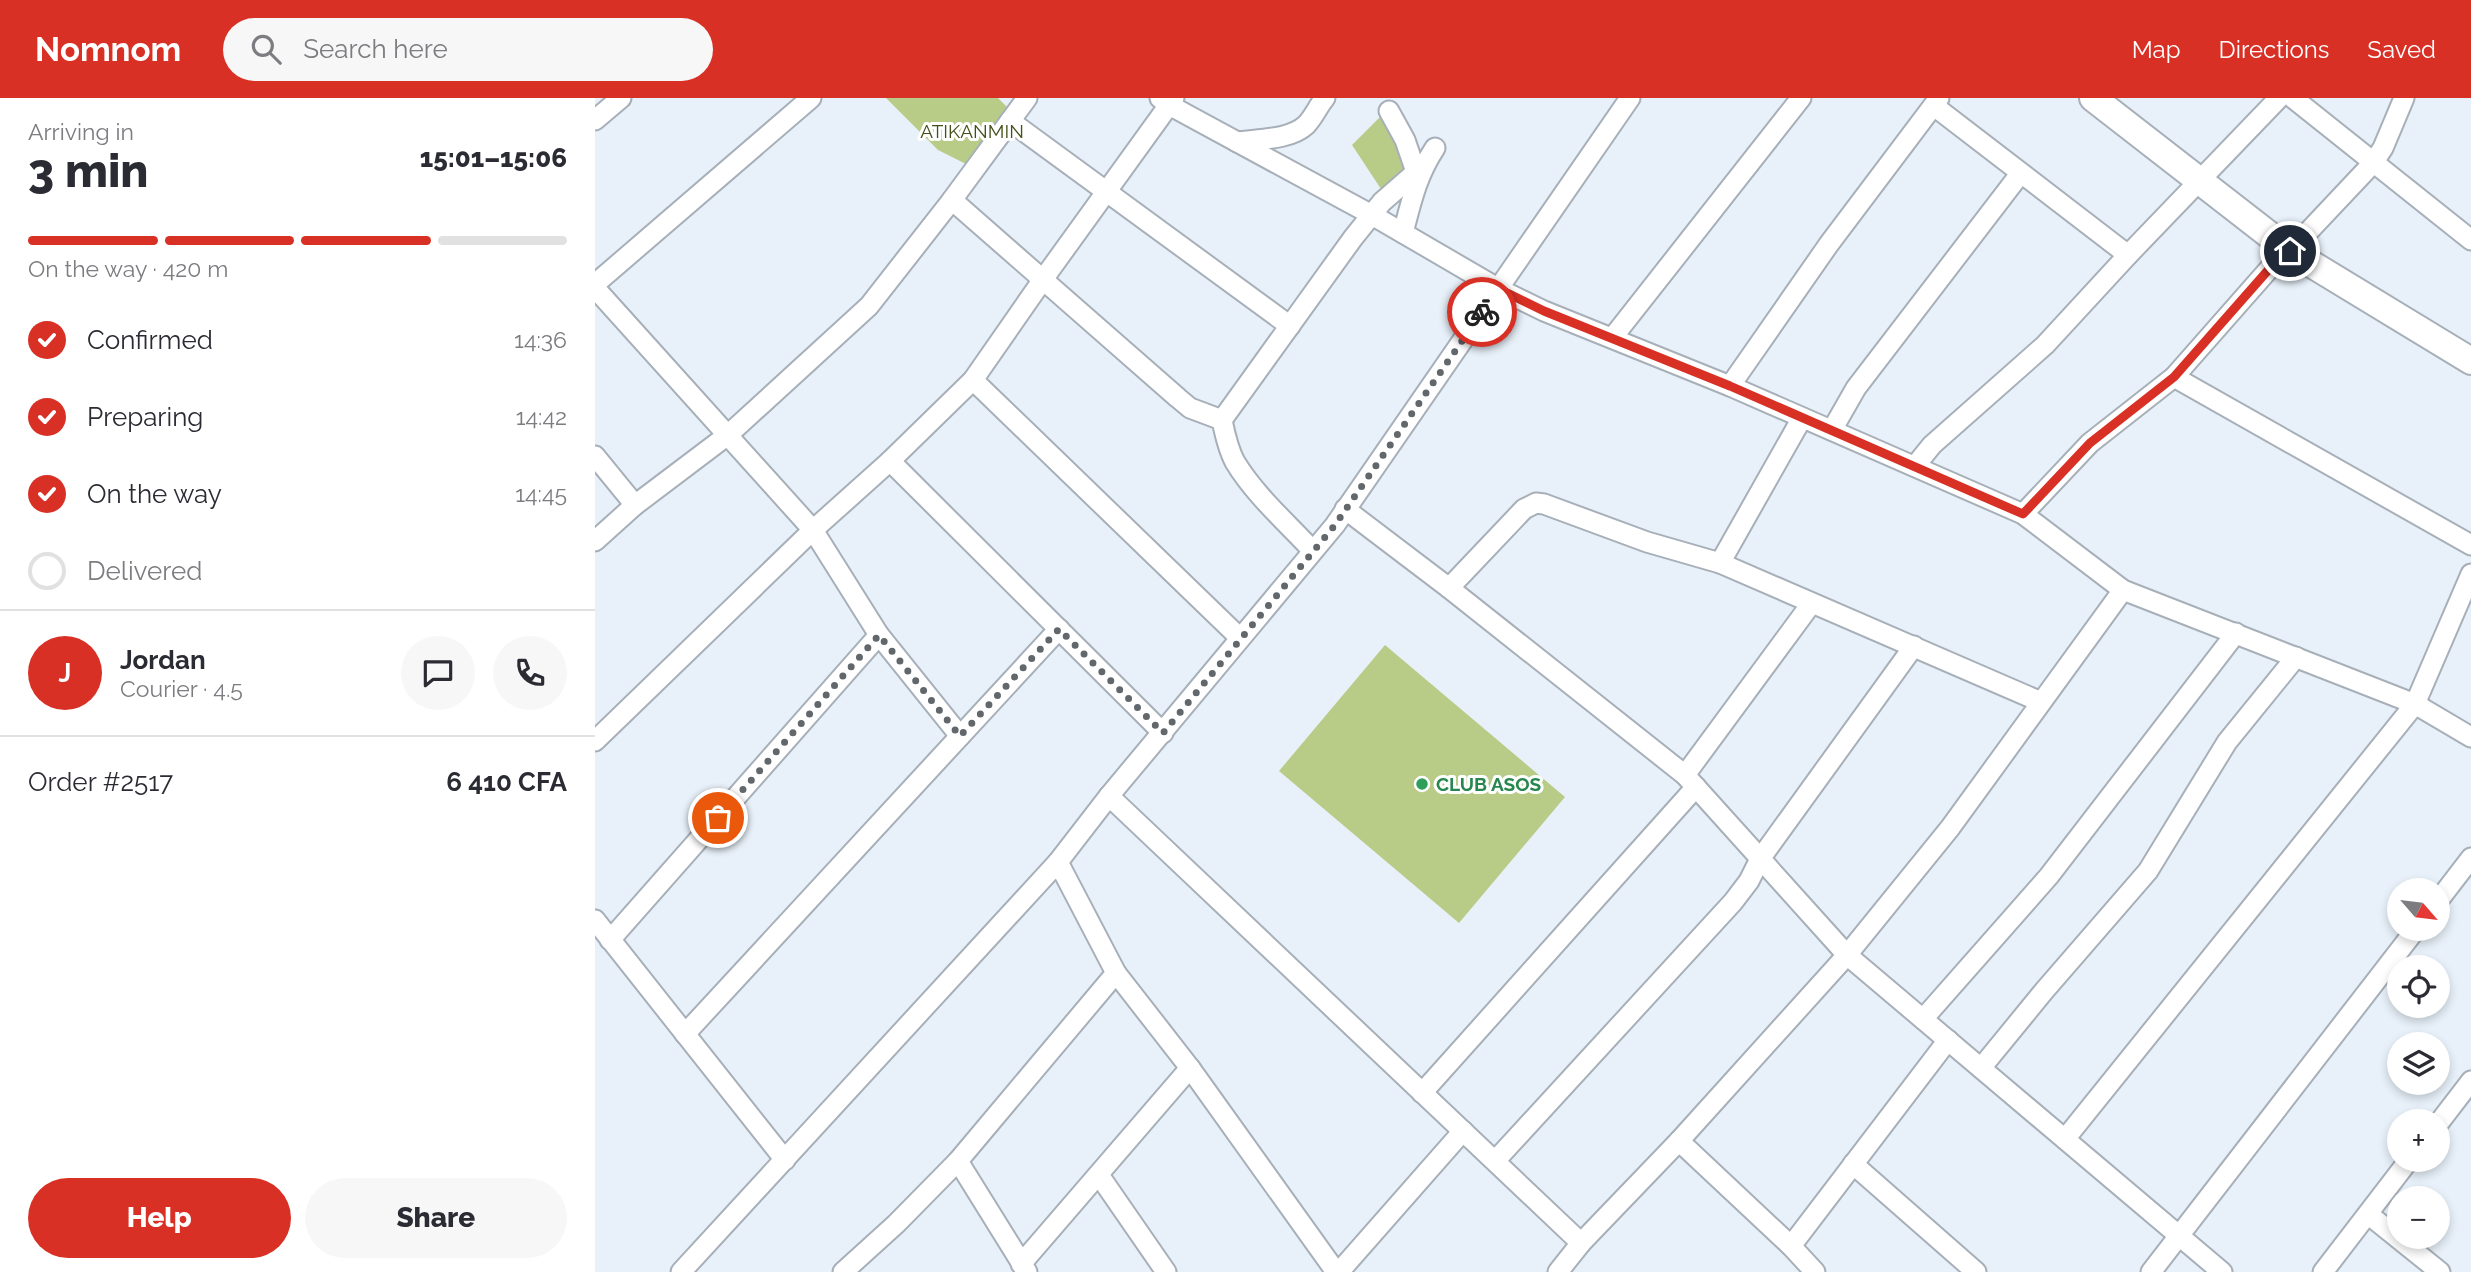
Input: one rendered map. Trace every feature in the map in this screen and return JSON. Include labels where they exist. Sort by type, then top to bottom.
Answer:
[{"type":"street","points":[[595,120],[621,98]]},
{"type":"street","points":[[811,98],[595,286],[813,530],[879,635],[960,736]]},
{"type":"street","points":[[595,541],[635,505],[729,434],[869,306],[1027,98]]},
{"type":"street","points":[[1237,142],[1279,137],[1301,129],[1325,98]]},
{"type":"street","points":[[681,1272],[1058,862],[1109,796],[1312,550],[1345,509],[1630,98]]},
{"type":"street","points":[[2093,98],[2290,251],[2471,361]]},
{"type":"street","points":[[1916,466],[1932,445],[2045,345],[2279,98]]},
{"type":"street","points":[[2293,98],[2471,240]]},
{"type":"street","points":[[2023,514],[2090,443],[2174,377],[2270,268],[2290,251],[2373,163],[2383,148],[2404,98]]},
{"type":"street","points":[[595,741],[973,380],[1107,192],[1168,100],[1237,142],[1372,215],[1499,289],[1544,311],[1730,386],[2023,514],[2123,590],[2415,704],[2471,737]]},
{"type":"street","points":[[1613,337],[1792,101]]},
{"type":"street","points":[[1730,386],[1829,244],[1936,102],[2020,174],[2128,255]]},
{"type":"street","points":[[1389,111],[1419,169],[1403,233]]},
{"type":"street","points":[[1010,121],[1290,326]]},
{"type":"street","points":[[1312,550],[1258,492],[1235,462],[1222,420],[1353,237],[1382,202],[1419,169],[1435,148]]},
{"type":"street","points":[[1832,430],[1856,388],[2020,174]]},
{"type":"street","points":[[952,200],[1190,408],[1222,420]]},
{"type":"street","points":[[2174,377],[2471,545]]},
{"type":"street","points":[[973,380],[1240,638]]},
{"type":"street","points":[[1720,563],[1802,418]]},
{"type":"street","points":[[595,456],[635,505]]},
{"type":"street","points":[[890,461],[1163,733]]},
{"type":"street","points":[[1449,588],[1524,509],[1535,503],[1561,509],[1647,542],[1720,563],[2041,702]]},
{"type":"street","points":[[1345,509],[1449,588],[1690,781],[1847,954],[2222,1272]]},
{"type":"street","points":[[2065,1139],[2415,704],[2471,574]]},
{"type":"street","points":[[1558,1272],[1581,1243],[1679,1141],[1847,954],[1950,828],[2123,590]]},
{"type":"street","points":[[1422,1093],[1690,781],[1811,604]]},
{"type":"street","points":[[684,1034],[1059,629]]},
{"type":"street","points":[[1923,1019],[2049,876],[2236,633]]},
{"type":"street","points":[[610,940],[879,635]]},
{"type":"street","points":[[1495,1161],[1733,902],[1749,881],[1760,859],[1914,646]]},
{"type":"street","points":[[1981,1068],[2148,871],[2227,742],[2296,657]]},
{"type":"street","points":[[1109,796],[1581,1243]]},
{"type":"street","points":[[2450,885],[2471,858]]},
{"type":"street","points":[[1058,862],[1117,973],[1190,1068],[1338,1272],[1463,1131]]},
{"type":"street","points":[[595,920],[785,1160]]},
{"type":"street","points":[[2151,1272],[2406,942]]},
{"type":"street","points":[[843,1272],[896,1224],[958,1161],[1117,973]]},
{"type":"street","points":[[1791,1246],[1948,1040]]},
{"type":"street","points":[[958,1161],[1024,1268],[1190,1068]]},
{"type":"street","points":[[2450,1109],[2471,1081]]},
{"type":"street","points":[[1679,1141],[1815,1272]]},
{"type":"street","points":[[1853,1164],[1976,1272]]},
{"type":"street","points":[[2323,1272],[2400,1172]]},
{"type":"street","points":[[1099,1175],[1166,1272]]},
{"type":"street","points":[[2368,1214],[2439,1272]]},
{"type":"green space","name":"ATIKANMIN","points":[[886,98],[998,98],[1006,106],[1017,126],[982,172],[938,150]]},
{"type":"green space","points":[[1392,105],[1419,168],[1383,192],[1352,145]]},
{"type":"green space","name":"CLUB ASOS","points":[[1385,645],[1565,797],[1459,923],[1279,771]]},
{"type":"way so far","points":[[718,818],[879,635],[960,736],[1059,629],[1163,733],[1335,525],[1482,312]]},
{"type":"place","name":"CLUB ASOS","points":[[1422,784]]},
{"type":"route","points":[[1482,312],[1499,289],[1544,311],[1730,386],[2023,514],[2090,443],[2174,377],[2270,268],[2290,251]]}]
